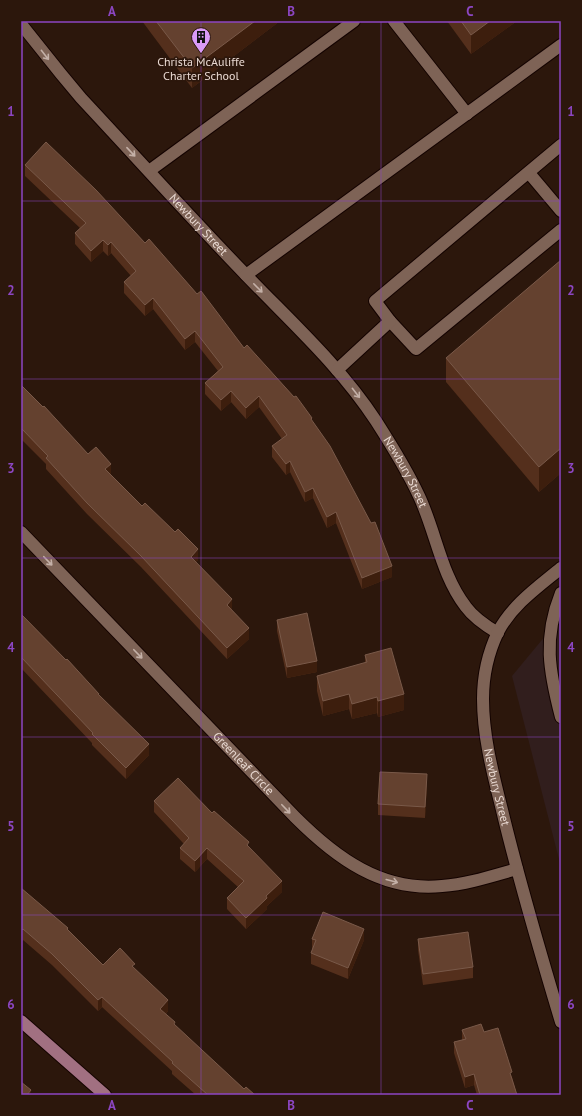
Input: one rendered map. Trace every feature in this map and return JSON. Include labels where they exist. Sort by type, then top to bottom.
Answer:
[{"type":"main road","points":[[21,1021],[106,1095]]},
{"type":"street","points":[[149,171],[354,21]]},
{"type":"street","points":[[394,21],[467,114]]},
{"type":"street","name":"Newbury Street","points":[[21,24],[60,74],[246,275],[303,332],[337,370],[376,422],[410,478],[427,514],[444,566],[460,599],[474,616],[498,633],[491,648],[483,686],[484,714],[491,765],[517,869],[561,1022]]},
{"type":"street","points":[[246,275],[561,45]]},
{"type":"street","points":[[561,145],[375,301],[390,321],[416,349],[561,230]]},
{"type":"street","points":[[529,172],[561,211]]},
{"type":"street","points":[[337,370],[390,321]]},
{"type":"street","name":"Greenleaf Circle","points":[[21,532],[295,817],[317,839],[339,856],[362,871],[389,881],[415,886],[441,886],[456,884],[517,869]]},
{"type":"street","points":[[498,633],[508,616],[521,602],[561,568]]},
{"type":"street","points":[[561,593],[552,623],[549,654],[551,676],[561,717]]},
{"type":"shaded area","points":[[561,617],[561,867],[512,676]]},
{"type":"building","points":[[156,21],[255,21],[192,68]]},
{"type":"building","points":[[461,21],[490,21],[471,35]]},
{"type":"building","points":[[46,142],[96,190],[145,243],[149,239],[197,294],[201,291],[244,348],[247,345],[294,397],[296,396],[330,446],[371,523],[375,522],[392,566],[362,578],[336,512],[327,517],[313,488],[305,492],[290,461],[286,464],[272,446],[287,435],[259,396],[246,408],[231,391],[221,400],[205,383],[223,367],[195,331],[185,339],[153,298],[145,305],[124,282],[136,271],[111,242],[108,245],[103,240],[91,251],[75,233],[86,223],[25,165]]},
{"type":"building","points":[[561,260],[561,448],[539,467],[446,358]]},
{"type":"building","points":[[21,385],[43,407],[44,406],[88,454],[96,447],[111,464],[105,469],[142,506],[145,503],[175,532],[178,529],[198,549],[191,557],[232,599],[227,605],[249,628],[227,648],[141,556],[87,503],[46,458],[48,456],[21,428]]},
{"type":"building","points":[[307,613],[317,661],[287,667],[277,620]]},
{"type":"building","points":[[21,614],[66,660],[67,659],[98,694],[149,744],[126,768],[92,734],[93,733],[21,657]]},
{"type":"building","points":[[391,648],[404,694],[378,701],[377,697],[352,704],[349,694],[323,701],[317,676],[367,662],[365,655]]},
{"type":"building","points":[[380,772],[427,774],[425,807],[378,804]]},
{"type":"building","points":[[178,778],[212,813],[214,811],[249,842],[247,845],[282,881],[246,918],[227,898],[244,881],[207,848],[195,861],[180,848],[189,838],[154,801]]},
{"type":"building","points":[[21,888],[68,928],[67,929],[103,965],[120,948],[135,964],[132,966],[168,1000],[160,1009],[175,1022],[174,1024],[244,1089],[246,1087],[255,1095],[208,1095],[102,997],[98,1000],[52,954],[23,929],[21,931]]},
{"type":"building","points":[[323,912],[364,929],[348,968],[311,953],[316,940],[312,939]]},
{"type":"building","points":[[468,932],[473,967],[423,974],[418,939]]},
{"type":"building","points":[[481,1024],[484,1032],[498,1028],[512,1072],[510,1073],[517,1095],[480,1095],[474,1074],[465,1077],[454,1042],[466,1039],[462,1030]]},
{"type":"building","points":[[21,1082],[31,1090],[27,1095],[21,1095]]},
{"type":"place","name":"Christa McAuliffe Charter School","points":[[201,54]]}]
